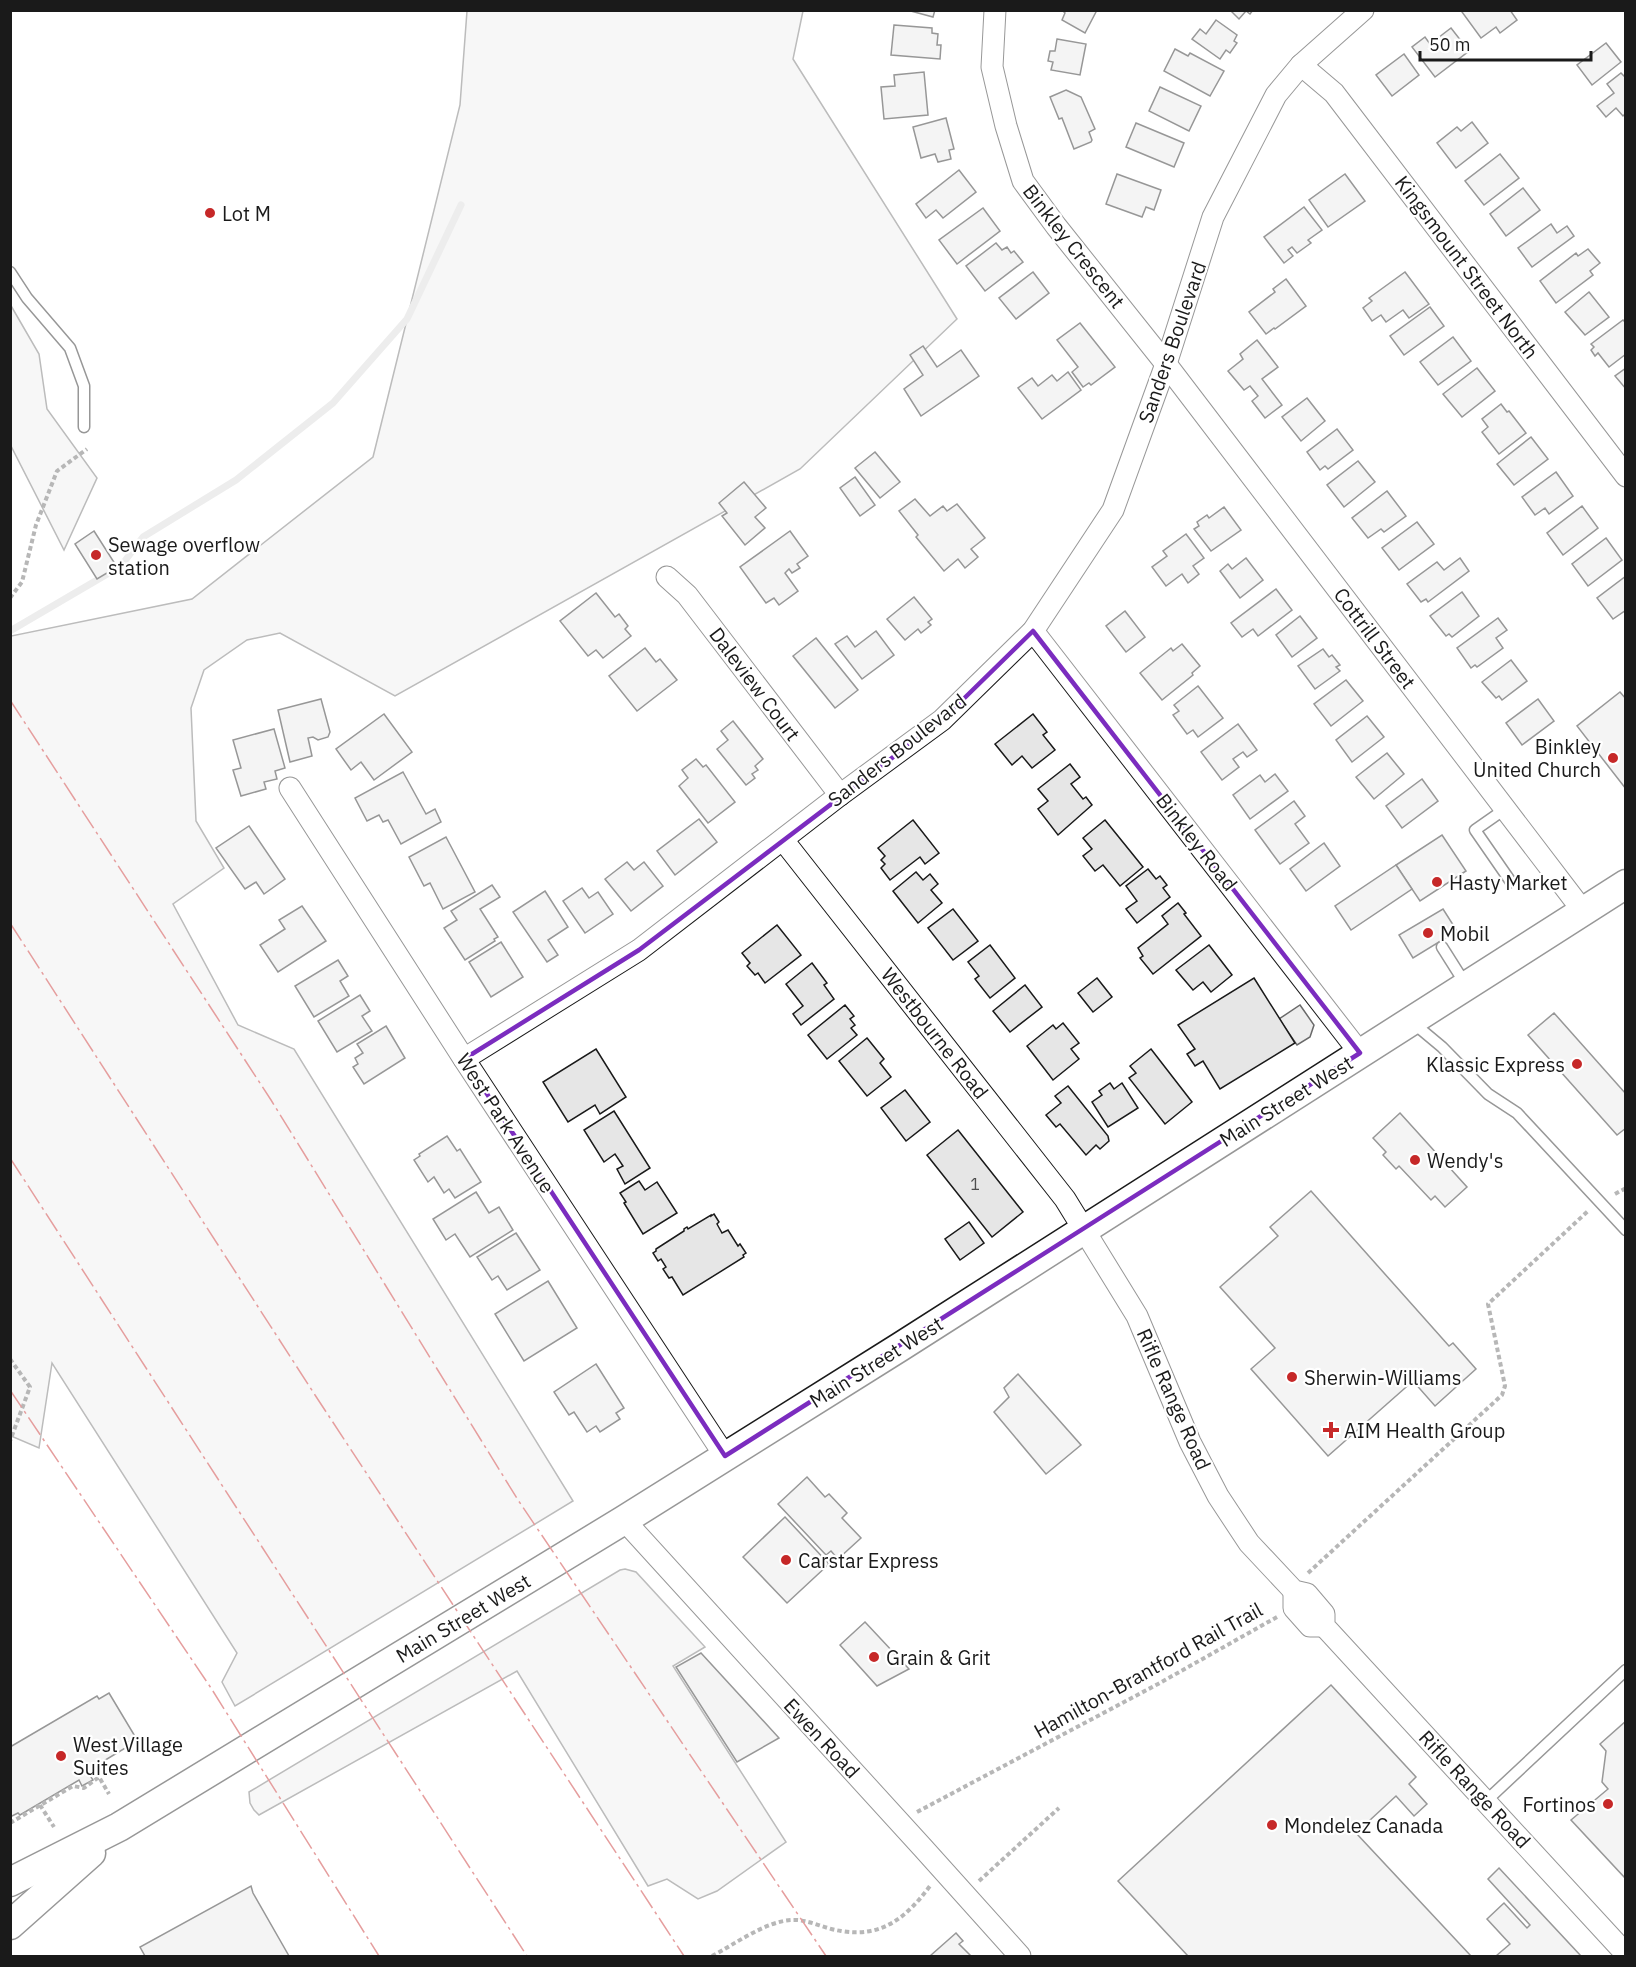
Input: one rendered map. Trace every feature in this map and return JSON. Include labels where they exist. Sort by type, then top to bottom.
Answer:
[{"type":"main road","name":"Main Street West","points":[[10,1882],[119,1827],[624,1520],[1626,884]]},
{"type":"main road","name":"Main Street West","points":[[12,1925],[119,1827]]},
{"type":"street","name":"Binkley Crescent","points":[[994,10],[992,67],[1006,126],[1023,181],[1166,364]]},
{"type":"street","name":"Sanders Boulevard","points":[[464,1059],[639,950],[840,795],[942,720],[1033,632],[1113,510],[1166,364],[1213,217],[1276,95],[1301,65],[1363,10]]},
{"type":"street","name":"Kingsmount Street North","points":[[1301,65],[1334,93],[1626,476]]},
{"type":"street","name":"Cottrill Street","points":[[1166,364],[1584,911]]},
{"type":"street","name":"Daleview Court","points":[[667,577],[687,595],[840,795]]},
{"type":"street","name":"Binkley Road","points":[[1033,632],[1360,1053]]},
{"type":"street","name":"West Park Avenue","points":[[290,788],[464,1059],[725,1456]]},
{"type":"street","name":"Westbourne Road","points":[[783,840],[1065,1199],[1083,1229]]},
{"type":"street","name":"Rifle Range Road","points":[[1083,1229],[1137,1316],[1190,1442],[1218,1496],[1249,1543],[1294,1591],[1307,1594],[1324,1614],[1324,1626],[1626,1954]]},
{"type":"street","name":"Ewen Road","points":[[624,1520],[1020,1956]]},
{"type":"lane","points":[[10,272],[27,298],[70,348],[84,386],[84,427]]},
{"type":"lane","points":[[1505,809],[1475,830],[1511,882]]},
{"type":"lane","points":[[1442,947],[1466,986]]},
{"type":"lane","points":[[1411,1022],[1442,1047],[1488,1095],[1517,1113],[1626,1230]]},
{"type":"lane","points":[[1486,1801],[1626,1670]]},
{"type":"path","points":[[10,598],[22,582],[36,525],[57,471],[87,449]]},
{"type":"path","points":[[1613,1196],[1626,1188]]},
{"type":"path","name":"Hamilton-Brantford Rail Trail","points":[[902,1824],[919,1810],[1158,1684],[1282,1614],[1294,1591],[1306,1575],[1502,1395],[1505,1386],[1488,1304],[1588,1211]]},
{"type":"path","points":[[10,1359],[30,1387],[10,1441]]},
{"type":"path","points":[[10,1823],[73,1786],[84,1788],[99,1777],[109,1794]]},
{"type":"path","points":[[40,1805],[54,1827]]},
{"type":"path","points":[[977,1884],[1059,1808]]},
{"type":"path","points":[[712,1956],[768,1926],[792,1920],[842,1931],[875,1931],[902,1917],[930,1887],[924,1880]]},
{"type":"highlighted area","points":[[1033,631],[1360,1053],[725,1456],[464,1059],[639,950],[942,720]]},
{"type":"shaded area","points":[[467,11],[803,11],[793,59],[957,319],[800,469],[395,696],[280,633],[247,640],[204,670],[191,708],[196,821],[224,868],[173,904],[238,1025],[294,1049],[573,1501],[235,1706],[222,1682],[237,1653],[52,1363],[39,1448],[11,1436],[11,636],[192,599],[373,457],[460,105]]},
{"type":"shaded area","points":[[10,304],[39,354],[47,409],[97,478],[64,550],[11,446]]},
{"type":"shaded area","points":[[1300,1005],[1314,1025],[1310,1037],[1297,1045],[1279,1019]]},
{"type":"shaded area","points":[[625,1569],[636,1572],[705,1647],[673,1666],[786,1842],[717,1891],[698,1899],[667,1879],[648,1886],[517,1671],[259,1815],[254,1810],[250,1803],[249,1792]]},
{"type":"building","points":[[907,10],[935,10],[933,17]]},
{"type":"building","points":[[1062,10],[1097,10],[1085,33],[1062,20],[1065,13]]},
{"type":"building","points":[[1230,10],[1253,10],[1250,14],[1246,11],[1239,19]]},
{"type":"building","points":[[1465,10],[1510,10],[1517,20],[1500,33],[1496,27],[1481,38],[1462,12]]},
{"type":"building","points":[[1216,20],[1237,35],[1234,41],[1237,43],[1230,53],[1226,50],[1220,59],[1192,39],[1200,29],[1206,34]]},
{"type":"building","points":[[894,25],[932,28],[932,33],[938,34],[937,45],[941,45],[940,59],[891,55]]},
{"type":"building","points":[[1451,28],[1469,51],[1435,77],[1412,47],[1425,37],[1430,44]]},
{"type":"building","points":[[1057,39],[1086,44],[1080,75],[1051,70],[1053,62],[1048,61],[1050,51],[1055,51]]},
{"type":"building","points":[[1606,43],[1621,62],[1592,85],[1577,65]]},
{"type":"building","points":[[1175,49],[1188,56],[1190,53],[1224,71],[1210,96],[1164,71]]},
{"type":"building","points":[[1404,54],[1419,75],[1392,96],[1376,75]]},
{"type":"building","points":[[924,72],[928,115],[884,119],[881,87],[895,86],[894,75]]},
{"type":"building","points":[[1621,73],[1626,78],[1626,113],[1623,116],[1616,108],[1606,117],[1597,106],[1614,93],[1607,84]]},
{"type":"building","points":[[1160,87],[1201,106],[1189,131],[1149,111]]},
{"type":"building","points":[[1066,90],[1081,97],[1095,129],[1089,132],[1091,142],[1074,149],[1062,118],[1059,119],[1050,97]]},
{"type":"building","points":[[946,118],[954,149],[949,150],[951,159],[938,162],[935,154],[921,158],[913,127]]},
{"type":"building","points":[[1472,122],[1488,143],[1456,168],[1437,143],[1457,127],[1461,131]]},
{"type":"building","points":[[1136,123],[1184,143],[1174,167],[1126,147]]},
{"type":"building","points":[[1500,154],[1519,178],[1484,205],[1465,181]]},
{"type":"building","points":[[959,170],[976,192],[943,218],[936,210],[926,218],[916,204]]},
{"type":"building","points":[[1117,174],[1161,190],[1154,210],[1146,207],[1142,217],[1106,204]]},
{"type":"building","points":[[1345,174],[1365,201],[1328,227],[1309,200]]},
{"type":"building","points":[[1523,188],[1540,210],[1506,236],[1490,214]]},
{"type":"building","points":[[1304,207],[1322,230],[1308,240],[1311,243],[1297,253],[1292,247],[1288,250],[1293,256],[1284,263],[1264,237]]},
{"type":"building","points":[[983,208],[1000,231],[957,264],[939,240]]},
{"type":"building","points":[[1551,224],[1557,233],[1567,226],[1574,236],[1532,267],[1518,248]]},
{"type":"building","points":[[996,243],[1002,250],[1007,247],[1011,253],[1014,251],[1023,262],[985,291],[966,266]]},
{"type":"building","points":[[1588,249],[1600,263],[1590,271],[1593,275],[1556,303],[1540,281],[1576,253],[1578,256]]},
{"type":"building","points":[[1033,272],[1049,293],[1016,319],[999,298]]},
{"type":"building","points":[[1405,272],[1429,304],[1409,318],[1403,310],[1386,322],[1381,315],[1372,321],[1363,308],[1372,301],[1369,298]]},
{"type":"building","points":[[1286,279],[1306,306],[1266,334],[1249,312],[1275,292],[1273,289]]},
{"type":"building","points":[[1589,292],[1609,317],[1585,335],[1565,312]]},
{"type":"building","points":[[1430,307],[1444,326],[1404,355],[1390,336]]},
{"type":"building","points":[[1623,320],[1626,323],[1626,354],[1609,367],[1598,353],[1595,356],[1591,350],[1594,347],[1591,344]]},
{"type":"building","points":[[1080,323],[1115,367],[1091,385],[1089,383],[1083,387],[1072,372],[1078,367],[1057,340]]},
{"type":"building","points":[[1453,337],[1471,361],[1438,385],[1420,362]]},
{"type":"building","points":[[1257,340],[1278,367],[1262,379],[1282,405],[1265,418],[1252,401],[1258,396],[1250,386],[1244,390],[1228,371],[1243,359],[1240,354]]},
{"type":"building","points":[[923,346],[937,367],[961,350],[979,376],[921,416],[904,389],[923,375],[910,355]]},
{"type":"building","points":[[1477,368],[1495,391],[1462,417],[1443,394]]},
{"type":"building","points":[[1626,368],[1626,389],[1615,376]]},
{"type":"building","points":[[1068,372],[1081,390],[1042,419],[1018,388],[1032,378],[1038,386],[1052,375],[1057,381]]},
{"type":"building","points":[[1307,398],[1325,421],[1301,441],[1282,417]]},
{"type":"building","points":[[1501,404],[1526,433],[1499,454],[1482,432],[1488,427],[1482,419]]},
{"type":"building","points":[[1337,429],[1353,450],[1328,469],[1325,466],[1320,470],[1307,452]]},
{"type":"building","points":[[1531,437],[1548,459],[1514,485],[1497,464]]},
{"type":"building","points":[[875,452],[900,482],[880,498],[855,468]]},
{"type":"building","points":[[1358,461],[1375,482],[1344,507],[1327,485]]},
{"type":"building","points":[[1556,472],[1573,496],[1549,514],[1545,508],[1535,515],[1522,497]]},
{"type":"building","points":[[855,477],[875,505],[860,516],[840,488]]},
{"type":"building","points":[[744,482],[766,508],[755,517],[765,528],[745,545],[722,516],[727,513],[719,503]]},
{"type":"building","points":[[1387,491],[1406,516],[1384,532],[1381,529],[1368,538],[1352,518]]},
{"type":"building","points":[[915,499],[930,516],[943,506],[947,511],[957,504],[985,538],[971,549],[978,557],[965,568],[958,559],[944,571],[916,537],[918,535],[899,511]]},
{"type":"building","points":[[1582,506],[1598,528],[1563,555],[1547,533]]},
{"type":"building","points":[[1224,507],[1241,530],[1211,551],[1194,529],[1199,526],[1197,522],[1207,515],[1209,518]]},
{"type":"building","points":[[1417,522],[1434,544],[1399,570],[1382,548]]},
{"type":"building","name":"Sewage overflow station","points":[[94,531],[117,567],[97,579],[75,544]]},
{"type":"building","points":[[790,531],[808,556],[797,564],[800,568],[792,573],[789,569],[785,573],[798,591],[779,605],[774,598],[766,603],[740,567]]},
{"type":"building","points":[[1186,534],[1204,558],[1193,566],[1199,574],[1188,583],[1182,574],[1166,586],[1152,567],[1167,556],[1163,551]]},
{"type":"building","points":[[1606,538],[1622,560],[1588,586],[1572,564]]},
{"type":"building","points":[[1246,558],[1263,580],[1240,598],[1220,571],[1228,564],[1232,569]]},
{"type":"building","points":[[1460,558],[1469,571],[1428,602],[1426,599],[1421,602],[1407,584],[1437,562],[1444,570]]},
{"type":"building","points":[[1626,576],[1626,610],[1613,619],[1597,598]]},
{"type":"building","points":[[1276,589],[1292,610],[1258,636],[1253,629],[1242,637],[1231,623]]},
{"type":"building","points":[[1462,592],[1479,616],[1452,637],[1449,634],[1446,636],[1430,616]]},
{"type":"building","points":[[596,593],[615,617],[619,614],[628,626],[625,629],[631,636],[603,658],[596,650],[588,656],[560,621]]},
{"type":"building","points":[[914,597],[932,619],[928,622],[931,625],[921,633],[918,629],[905,640],[887,619]]},
{"type":"building","points":[[1125,611],[1145,637],[1126,652],[1106,626]]},
{"type":"building","points":[[1300,616],[1317,638],[1292,657],[1276,635]]},
{"type":"building","points":[[1498,618],[1507,630],[1496,638],[1503,648],[1477,667],[1475,665],[1471,668],[1457,648]]},
{"type":"building","points":[[876,631],[894,655],[862,679],[835,644],[847,636],[855,647]]},
{"type":"building","points":[[816,638],[858,690],[835,708],[793,656]]},
{"type":"building","points":[[1182,644],[1200,666],[1192,673],[1193,675],[1162,700],[1140,673],[1171,648],[1173,651]]},
{"type":"building","points":[[645,648],[656,662],[660,659],[677,680],[637,711],[609,676]]},
{"type":"building","points":[[1323,649],[1340,665],[1336,667],[1340,671],[1315,689],[1298,666]]},
{"type":"building","points":[[1511,660],[1527,681],[1502,700],[1499,696],[1496,698],[1482,682]]},
{"type":"building","points":[[1346,680],[1363,701],[1331,726],[1314,704]]},
{"type":"building","points":[[1198,686],[1223,718],[1198,737],[1193,730],[1187,734],[1173,715],[1179,711],[1174,705]]},
{"type":"building","name":"Binkley United Church","points":[[1620,692],[1626,699],[1626,789],[1577,726]]},
{"type":"building","points":[[321,699],[330,732],[328,737],[318,740],[313,737],[308,738],[312,756],[290,762],[278,710]]},
{"type":"building","points":[[1538,699],[1554,721],[1522,745],[1506,723]]},
{"type":"building","points":[[384,714],[412,752],[374,780],[361,762],[351,770],[336,749]]},
{"type":"building","points":[[1033,714],[1047,732],[1043,735],[1055,750],[1032,768],[1022,756],[1012,765],[995,744]]},
{"type":"building","points":[[1367,716],[1384,737],[1352,762],[1336,740]]},
{"type":"building","points":[[733,721],[763,759],[755,766],[758,770],[752,774],[755,778],[746,785],[717,749],[728,740],[721,731]]},
{"type":"building","points":[[1238,724],[1257,750],[1247,757],[1243,752],[1233,759],[1239,767],[1222,780],[1201,752]]},
{"type":"building","points":[[274,729],[285,768],[275,771],[277,779],[264,782],[266,789],[241,796],[233,770],[241,768],[233,740]]},
{"type":"building","points":[[1387,753],[1404,774],[1374,799],[1356,777]]},
{"type":"building","points":[[696,759],[703,767],[706,765],[735,802],[708,823],[679,786],[688,778],[682,770]]},
{"type":"building","points":[[1070,764],[1080,777],[1071,784],[1083,799],[1086,797],[1092,805],[1058,835],[1038,809],[1048,801],[1038,789]]},
{"type":"building","points":[[403,772],[426,814],[435,809],[441,822],[401,844],[388,820],[383,822],[379,815],[367,821],[355,798]]},
{"type":"building","points":[[1275,774],[1288,791],[1250,819],[1233,795],[1260,775],[1265,782]]},
{"type":"building","points":[[1422,779],[1438,801],[1402,828],[1386,806]]},
{"type":"building","points":[[1294,801],[1305,816],[1295,824],[1309,843],[1280,864],[1255,830]]},
{"type":"building","points":[[699,819],[717,842],[675,875],[657,851]]},
{"type":"building","points":[[913,820],[939,853],[925,864],[920,857],[890,880],[881,868],[885,864],[881,860],[885,856],[878,848]]},
{"type":"building","points":[[1105,820],[1143,867],[1120,886],[1103,865],[1095,871],[1083,856],[1092,849],[1083,838]]},
{"type":"building","points":[[249,826],[285,879],[264,894],[256,882],[245,889],[216,848]]},
{"type":"building","points":[[1442,835],[1466,871],[1420,901],[1396,865]]},
{"type":"building","points":[[446,837],[475,892],[443,909],[430,883],[424,886],[409,857]]},
{"type":"building","points":[[1324,843],[1340,866],[1306,891],[1290,869]]},
{"type":"building","points":[[627,862],[634,870],[644,862],[663,886],[631,911],[605,879]]},
{"type":"building","points":[[1396,865],[1412,889],[1351,930],[1335,906]]},
{"type":"building","points":[[1148,869],[1156,879],[1160,876],[1167,885],[1163,888],[1170,897],[1137,923],[1126,909],[1137,901],[1126,886]]},
{"type":"building","points":[[916,872],[923,880],[930,874],[938,884],[931,890],[942,903],[918,923],[893,891]]},
{"type":"building","points":[[492,885],[500,897],[480,909],[498,937],[465,960],[444,928],[457,920],[451,911]]},
{"type":"building","points":[[582,888],[589,898],[598,892],[613,914],[585,933],[563,901]]},
{"type":"building","points":[[545,891],[568,927],[548,940],[558,955],[547,962],[513,912]]},
{"type":"building","points":[[1178,903],[1201,936],[1153,974],[1140,958],[1143,956],[1138,948],[1168,924],[1162,916]]},
{"type":"building","points":[[302,906],[326,941],[278,972],[260,945],[285,929],[279,920]]},
{"type":"building","points":[[953,909],[978,941],[953,960],[928,928]]},
{"type":"building","name":"Mobil","points":[[1443,909],[1457,931],[1413,958],[1399,935]]},
{"type":"building","points":[[777,925],[801,955],[765,983],[758,973],[755,975],[747,966],[750,963],[742,953]]},
{"type":"building","points":[[501,942],[523,977],[491,997],[469,962]]},
{"type":"building","points":[[990,945],[1015,978],[990,998],[975,979],[979,976],[968,962]]},
{"type":"building","points":[[1209,945],[1232,975],[1211,992],[1203,982],[1193,990],[1176,970]]},
{"type":"building","points":[[338,960],[348,976],[340,981],[349,996],[314,1017],[295,986]]},
{"type":"building","points":[[812,963],[827,983],[824,985],[834,999],[801,1025],[793,1014],[803,1006],[786,984]]},
{"type":"building","points":[[1097,978],[1112,997],[1093,1012],[1078,993]]},
{"type":"building","points":[[1254,978],[1295,1043],[1220,1089],[1203,1061],[1195,1066],[1187,1054],[1195,1049],[1178,1025]]},
{"type":"building","points":[[1025,985],[1042,1007],[1010,1032],[993,1011]]},
{"type":"building","points":[[360,995],[370,1011],[362,1016],[372,1031],[337,1052],[318,1021]]},
{"type":"building","points":[[845,1005],[854,1016],[850,1019],[855,1025],[851,1028],[857,1035],[827,1059],[808,1035]]},
{"type":"building","name":"Klassic Express","points":[[1554,1013],[1626,1094],[1626,1128],[1617,1135],[1528,1035]]},
{"type":"building","points":[[1063,1023],[1079,1043],[1071,1049],[1079,1059],[1053,1080],[1027,1046],[1053,1025],[1056,1029]]},
{"type":"building","points":[[386,1026],[405,1058],[364,1084],[353,1067],[358,1064],[355,1058],[363,1053],[357,1044]]},
{"type":"building","points":[[867,1038],[884,1059],[880,1063],[891,1077],[867,1096],[839,1061]]},
{"type":"building","points":[[596,1049],[626,1097],[600,1114],[595,1105],[568,1122],[543,1082]]},
{"type":"building","points":[[1151,1049],[1192,1102],[1165,1124],[1129,1078],[1136,1073],[1130,1066]]},
{"type":"building","points":[[1110,1083],[1114,1089],[1122,1083],[1138,1108],[1108,1127],[1092,1102],[1102,1095],[1099,1091]]},
{"type":"building","points":[[1068,1086],[1108,1136],[1109,1141],[1100,1149],[1096,1145],[1086,1155],[1060,1124],[1056,1127],[1046,1115],[1061,1103],[1055,1096]]},
{"type":"building","points":[[905,1090],[930,1122],[906,1141],[881,1108]]},
{"type":"building","points":[[614,1111],[650,1168],[625,1184],[617,1169],[623,1166],[615,1154],[604,1162],[584,1130]]},
{"type":"building","name":"Wendy's","points":[[1400,1113],[1467,1187],[1445,1207],[1435,1196],[1431,1200],[1399,1166],[1396,1169],[1383,1155],[1386,1152],[1373,1138]]},
{"type":"building","points":[[958,1130],[1023,1212],[992,1237],[927,1155]]},
{"type":"building","points":[[447,1136],[457,1151],[460,1149],[481,1182],[455,1198],[449,1189],[444,1193],[434,1177],[428,1182],[414,1160],[420,1156],[419,1154]]},
{"type":"building","points":[[639,1181],[645,1190],[657,1182],[677,1213],[643,1234],[620,1193]]},
{"type":"building","points":[[1311,1191],[1449,1346],[1453,1343],[1476,1369],[1435,1406],[1413,1381],[1328,1456],[1251,1369],[1275,1348],[1220,1287],[1278,1236],[1270,1227]]},
{"type":"building","points":[[476,1192],[489,1213],[499,1207],[513,1230],[470,1257],[455,1234],[446,1240],[433,1219]]},
{"type":"building","points":[[714,1214],[722,1233],[728,1230],[738,1246],[740,1244],[746,1253],[744,1257],[683,1295],[672,1277],[669,1278],[663,1269],[666,1267],[661,1259],[658,1261],[653,1253],[687,1227],[688,1229]]},
{"type":"building","points":[[969,1222],[984,1243],[960,1260],[945,1239]]},
{"type":"building","points":[[516,1233],[540,1270],[507,1290],[498,1276],[492,1280],[477,1257]]},
{"type":"building","points":[[548,1281],[577,1328],[524,1361],[495,1314]]},
{"type":"building","points":[[596,1364],[624,1408],[616,1413],[620,1419],[600,1432],[596,1426],[587,1432],[574,1412],[569,1415],[554,1392]]},
{"type":"building","points":[[1018,1374],[1081,1445],[1046,1474],[994,1412],[1009,1397],[1004,1388]]},
{"type":"building","points":[[807,1477],[825,1497],[829,1494],[847,1513],[842,1518],[861,1538],[838,1559],[831,1551],[826,1555],[778,1504]]},
{"type":"building","name":"Carstar Express","points":[[785,1517],[829,1564],[787,1603],[743,1557]]},
{"type":"building","name":"Grain & Grit","points":[[865,1622],[909,1669],[877,1686],[840,1645]]},
{"type":"building","points":[[701,1653],[779,1738],[737,1762],[676,1667]]},
{"type":"building","name":"Mondelez Canada","points":[[1331,1685],[1416,1777],[1409,1784],[1427,1804],[1414,1816],[1396,1796],[1356,1833],[1471,1956],[1188,1956],[1118,1881]]},
{"type":"building","name":"West Village Suites","points":[[109,1693],[136,1738],[125,1744],[127,1747],[97,1765],[99,1768],[89,1774],[93,1780],[82,1786],[79,1780],[20,1815],[18,1813],[10,1817],[10,1747],[97,1696],[99,1699]]},
{"type":"building","name":"Fortinos","points":[[1626,1721],[1626,1879],[1571,1820],[1608,1789],[1602,1782],[1606,1751],[1600,1744]]},
{"type":"building","points":[[1499,1868],[1581,1956],[1496,1956],[1510,1944],[1487,1919],[1504,1903],[1527,1928],[1530,1925],[1488,1879]]},
{"type":"building","points":[[251,1886],[289,1956],[145,1956],[140,1947]]},
{"type":"building","points":[[956,1933],[963,1941],[959,1944],[971,1956],[930,1956]]},
{"type":"waterway","points":[[10,631],[121,566],[143,537],[236,480],[333,403],[407,319],[461,205]]},
{"type":"power","points":[[10,700],[271,1100],[518,1500],[826,1956]]},
{"type":"power","points":[[10,923],[315,1395],[684,1956]]},
{"type":"power","points":[[10,1158],[527,1956]]},
{"type":"power","points":[[10,1390],[211,1688],[379,1956]]},
{"type":"place","name":"Lot M","points":[[210,213]]},
{"type":"place","name":"Sewage overflow station","points":[[96,555]]},
{"type":"place","name":"Binkley United Church","points":[[1613,758]]},
{"type":"place","name":"Hasty Market","points":[[1437,882]]},
{"type":"place","name":"Mobil","points":[[1428,933]]},
{"type":"place","name":"Klassic Express","points":[[1577,1064]]},
{"type":"place","name":"Wendy's","points":[[1415,1160]]},
{"type":"place","name":"Sherwin-Williams","points":[[1292,1377]]},
{"type":"place","name":"AIM Health Group","points":[[1331,1430]]},
{"type":"place","name":"Carstar Express","points":[[786,1560]]},
{"type":"place","name":"Grain & Grit","points":[[874,1657]]},
{"type":"place","name":"West Village Suites","points":[[61,1756]]},
{"type":"place","name":"Fortinos","points":[[1608,1804]]},
{"type":"place","name":"Mondelez Canada","points":[[1272,1825]]}]
